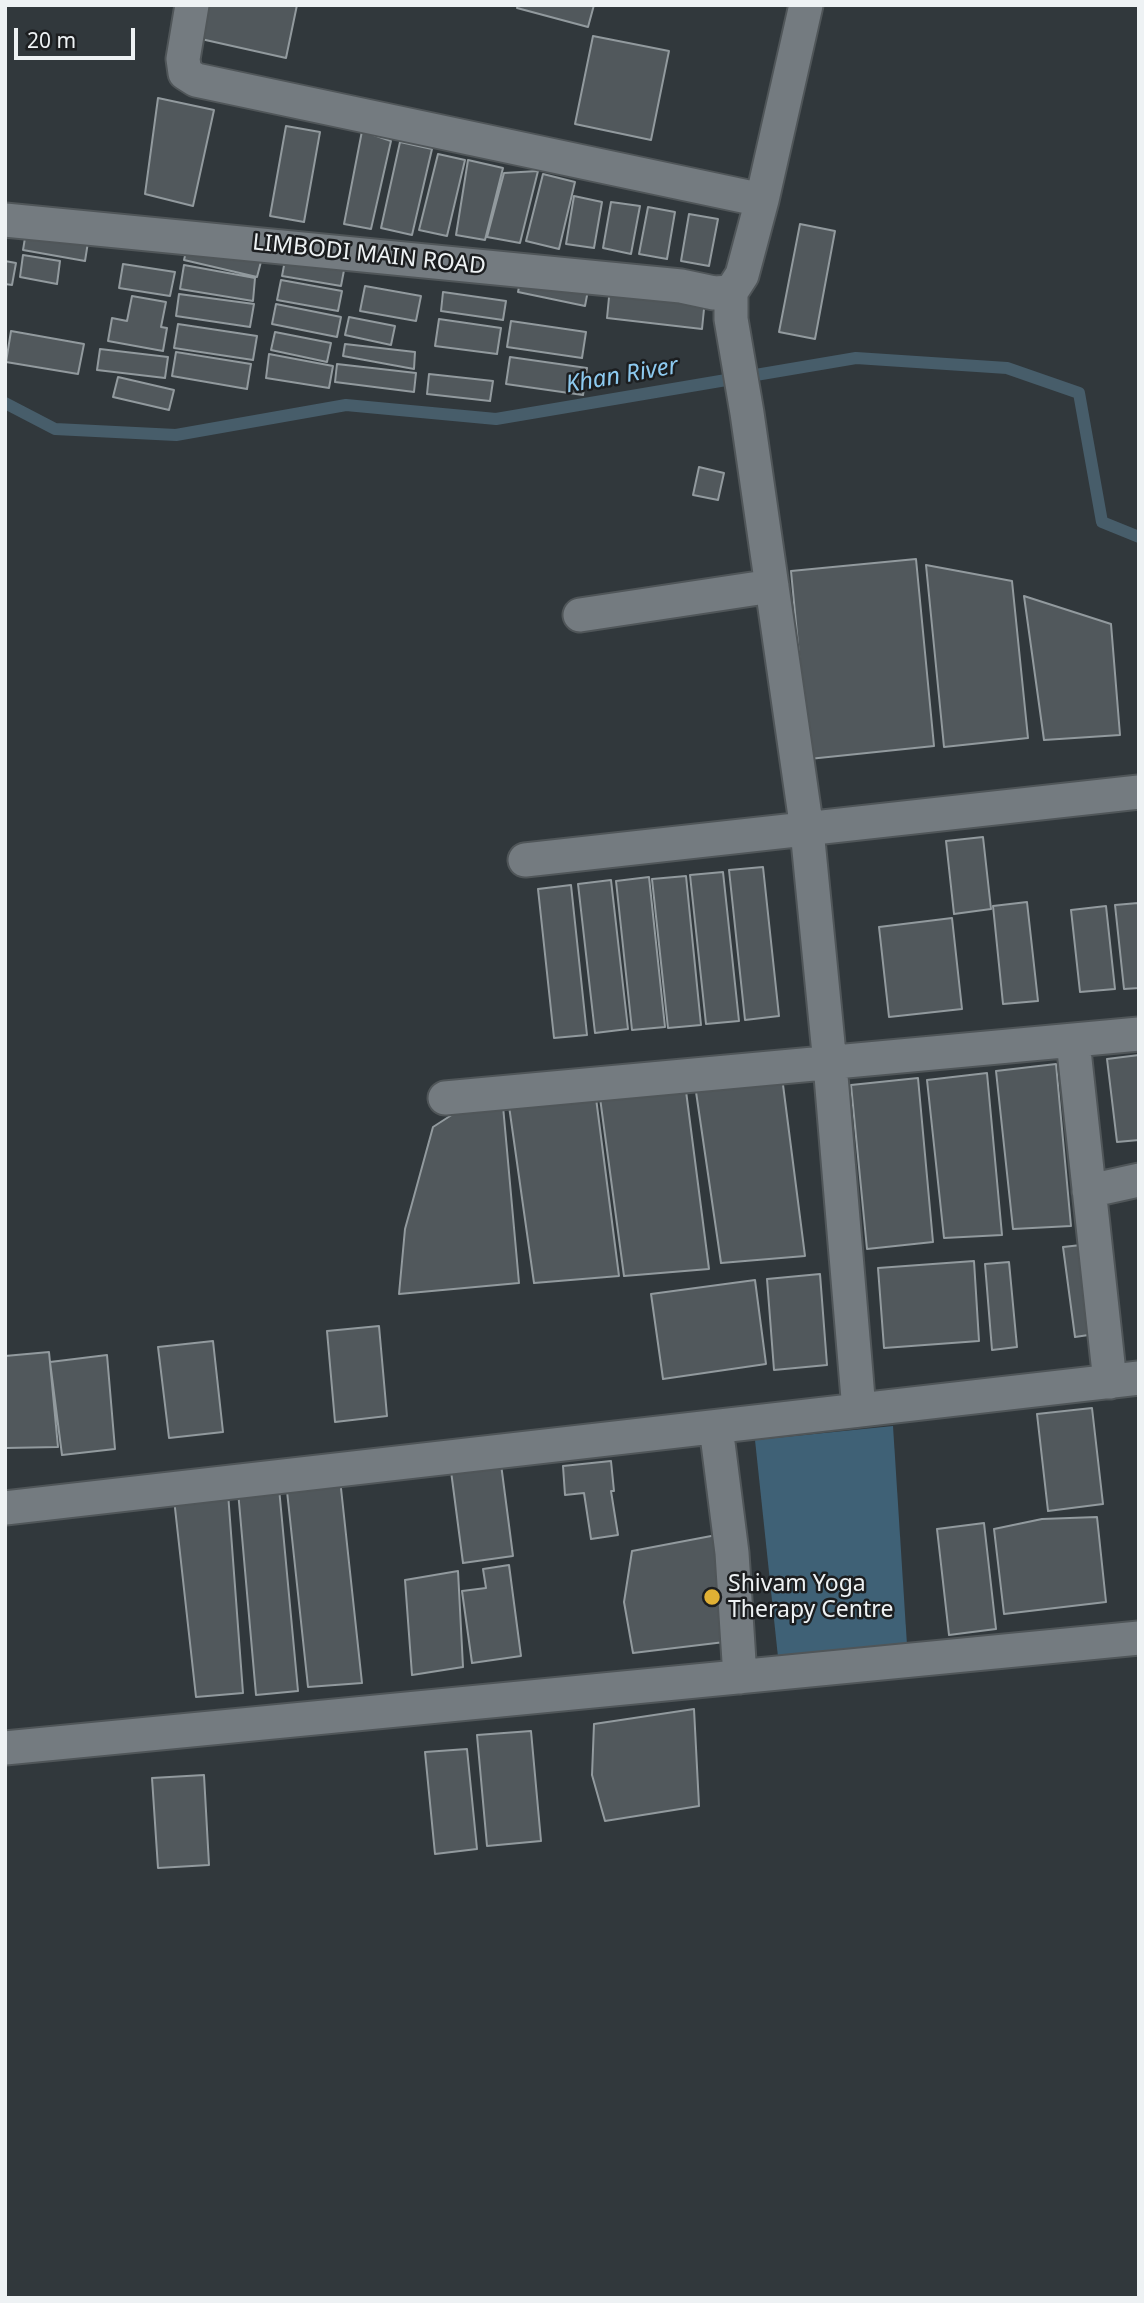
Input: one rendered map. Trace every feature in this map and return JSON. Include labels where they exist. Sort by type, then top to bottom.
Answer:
[{"type":"street","points":[[192,5],[183,59],[185,73],[196,80],[762,200]]},
{"type":"street","points":[[806,5],[762,200],[742,275],[731,292],[731,319],[807,830],[859,1410]]},
{"type":"street","name":"LIMBODI MAIN ROAD","points":[[5,220],[681,286],[714,293],[731,292]]},
{"type":"street","points":[[580,615],[772,586]]},
{"type":"street","points":[[525,860],[1139,792]]},
{"type":"street","points":[[446,1098],[1139,1034]]},
{"type":"street","points":[[5,1508],[1124,1380],[1089,1191],[1073,1041]]},
{"type":"street","points":[[1089,1191],[1139,1180]]},
{"type":"street","points":[[716,1427],[732,1553],[740,1677]]},
{"type":"street","points":[[5,1748],[1139,1638]]},
{"type":"shaded area","points":[[893,1426],[907,1645],[778,1657],[755,1440]]},
{"type":"building","points":[[209,5],[297,5],[286,58],[201,39]]},
{"type":"building","points":[[518,5],[594,5],[588,27],[517,8]]},
{"type":"building","points":[[593,36],[669,51],[651,140],[575,124]]},
{"type":"building","points":[[158,98],[214,110],[193,206],[145,194]]},
{"type":"building","points":[[286,126],[320,132],[304,222],[270,216]]},
{"type":"building","points":[[362,131],[391,141],[371,229],[344,224]]},
{"type":"building","points":[[400,142],[432,149],[412,235],[381,228]]},
{"type":"building","points":[[438,154],[465,160],[447,236],[419,230]]},
{"type":"building","points":[[468,160],[503,168],[485,240],[456,235]]},
{"type":"building","points":[[538,171],[520,243],[487,237],[504,173]]},
{"type":"building","points":[[543,174],[575,182],[559,249],[526,241]]},
{"type":"building","points":[[574,196],[602,202],[594,248],[566,244]]},
{"type":"building","points":[[611,202],[640,206],[631,254],[603,248]]},
{"type":"building","points":[[648,207],[675,212],[667,259],[639,254]]},
{"type":"building","points":[[689,214],[718,219],[709,266],[681,261]]},
{"type":"building","points":[[800,224],[835,231],[815,339],[779,332]]},
{"type":"building","points":[[27,226],[89,236],[85,261],[23,250]]},
{"type":"building","points":[[188,243],[263,254],[257,277],[184,260]]},
{"type":"building","points":[[23,255],[60,261],[57,284],[20,277]]},
{"type":"building","points":[[286,255],[345,265],[341,286],[282,276]]},
{"type":"building","points":[[5,261],[16,263],[12,285],[5,284]]},
{"type":"building","points":[[123,264],[175,272],[170,296],[119,288]]},
{"type":"building","points":[[184,265],[255,278],[253,301],[180,289]]},
{"type":"building","points":[[522,272],[589,285],[585,306],[518,292]]},
{"type":"building","points":[[281,280],[342,291],[338,311],[277,300]]},
{"type":"building","points":[[365,286],[421,296],[416,321],[360,311]]},
{"type":"building","points":[[610,287],[705,299],[702,329],[607,318]]},
{"type":"building","points":[[443,292],[506,301],[503,320],[441,311]]},
{"type":"building","points":[[179,294],[254,304],[250,327],[176,316]]},
{"type":"building","points":[[132,296],[166,302],[161,327],[167,328],[163,351],[108,341],[112,318],[127,321]]},
{"type":"building","points":[[276,304],[341,317],[337,337],[272,324]]},
{"type":"building","points":[[349,317],[395,326],[391,345],[345,335]]},
{"type":"building","points":[[439,319],[501,328],[497,354],[435,346]]},
{"type":"building","points":[[511,321],[586,332],[582,358],[507,347]]},
{"type":"building","points":[[178,324],[257,336],[253,360],[174,348]]},
{"type":"building","points":[[11,331],[84,344],[78,374],[6,362]]},
{"type":"building","points":[[275,332],[331,343],[327,362],[271,350]]},
{"type":"building","points":[[345,344],[415,352],[414,369],[343,356]]},
{"type":"building","points":[[100,349],[168,357],[165,378],[97,370]]},
{"type":"building","points":[[176,352],[251,364],[247,389],[172,376]]},
{"type":"building","points":[[269,354],[333,366],[329,388],[266,378]]},
{"type":"building","points":[[510,357],[587,368],[583,395],[506,384]]},
{"type":"building","points":[[337,364],[416,373],[414,392],[335,382]]},
{"type":"building","points":[[429,374],[493,381],[490,401],[427,394]]},
{"type":"building","points":[[118,377],[174,390],[169,410],[113,397]]},
{"type":"building","points":[[699,467],[724,473],[718,500],[693,495]]},
{"type":"building","points":[[916,559],[934,746],[809,759],[791,571]]},
{"type":"building","points":[[926,565],[1012,581],[1028,738],[944,747]]},
{"type":"building","points":[[1024,596],[1111,624],[1120,735],[1044,740]]},
{"type":"building","points":[[983,837],[991,909],[954,914],[946,841]]},
{"type":"building","points":[[763,867],[779,1016],[745,1020],[729,870]]},
{"type":"building","points":[[723,872],[739,1021],[706,1024],[690,875]]},
{"type":"building","points":[[686,876],[701,1025],[668,1028],[652,879]]},
{"type":"building","points":[[649,877],[665,1027],[632,1030],[616,881]]},
{"type":"building","points":[[611,880],[628,1029],[595,1033],[578,884]]},
{"type":"building","points":[[571,885],[587,1035],[554,1038],[538,889]]},
{"type":"building","points":[[1027,902],[1038,1001],[1003,1004],[993,906]]},
{"type":"building","points":[[1138,903],[1139,988],[1124,989],[1115,905]]},
{"type":"building","points":[[1106,906],[1115,989],[1080,992],[1071,910]]},
{"type":"building","points":[[952,918],[962,1009],[889,1017],[879,927]]},
{"type":"building","points":[[1139,1055],[1139,1140],[1117,1142],[1107,1059]]},
{"type":"building","points":[[1056,1064],[1071,1226],[1013,1229],[996,1071]]},
{"type":"building","points":[[987,1073],[1002,1235],[944,1238],[927,1080]]},
{"type":"building","points":[[782,1077],[805,1256],[721,1263],[695,1085]]},
{"type":"building","points":[[918,1078],[933,1242],[867,1249],[851,1085]]},
{"type":"building","points":[[686,1091],[709,1269],[624,1276],[600,1098]]},
{"type":"building","points":[[596,1098],[619,1276],[534,1283],[509,1106]]},
{"type":"building","points":[[503,1106],[519,1283],[399,1294],[405,1229],[433,1127],[464,1107]]},
{"type":"building","points":[[1090,1244],[1102,1333],[1075,1337],[1063,1247]]},
{"type":"building","points":[[974,1261],[979,1341],[884,1348],[878,1268]]},
{"type":"building","points":[[1009,1262],[1017,1347],[992,1350],[985,1264]]},
{"type":"building","points":[[820,1274],[827,1365],[774,1370],[767,1279]]},
{"type":"building","points":[[755,1280],[766,1364],[663,1379],[651,1294]]},
{"type":"building","points":[[379,1326],[387,1416],[335,1422],[327,1331]]},
{"type":"building","points":[[213,1341],[223,1432],[169,1438],[158,1347]]},
{"type":"building","points":[[49,1352],[58,1447],[6,1448],[5,1356]]},
{"type":"building","points":[[107,1355],[115,1449],[62,1455],[50,1362]]},
{"type":"building","points":[[1092,1408],[1103,1504],[1048,1511],[1037,1414]]},
{"type":"building","points":[[611,1461],[614,1491],[611,1491],[618,1535],[591,1539],[584,1493],[565,1495],[563,1466]]},
{"type":"building","points":[[501,1464],[513,1556],[463,1563],[451,1471]]},
{"type":"building","points":[[340,1479],[362,1683],[308,1687],[286,1482]]},
{"type":"building","points":[[279,1488],[298,1691],[256,1695],[238,1491]]},
{"type":"building","points":[[228,1493],[243,1693],[196,1697],[174,1499]]},
{"type":"building","points":[[1097,1517],[1106,1602],[1004,1614],[994,1529],[1042,1519]]},
{"type":"building","points":[[984,1523],[996,1629],[949,1635],[937,1529]]},
{"type":"building","points":[[727,1533],[733,1641],[633,1653],[624,1602],[632,1551]]},
{"type":"building","points":[[509,1565],[521,1656],[472,1663],[462,1591],[486,1588],[483,1569]]},
{"type":"building","points":[[458,1571],[463,1667],[412,1675],[405,1580]]},
{"type":"building","points":[[694,1709],[699,1806],[605,1821],[592,1775],[594,1724]]},
{"type":"building","points":[[531,1731],[541,1841],[487,1846],[477,1735]]},
{"type":"building","points":[[467,1749],[477,1849],[435,1854],[425,1752]]},
{"type":"building","points":[[204,1775],[209,1865],[158,1868],[152,1778]]},
{"type":"waterway","name":"Khan River","points":[[5,403],[55,429],[176,435],[346,405],[496,419],[856,358],[1007,368],[1079,393],[1102,522],[1139,537]]},
{"type":"place","name":"Shivam Yoga Therapy Centre","points":[[712,1597]]}]
